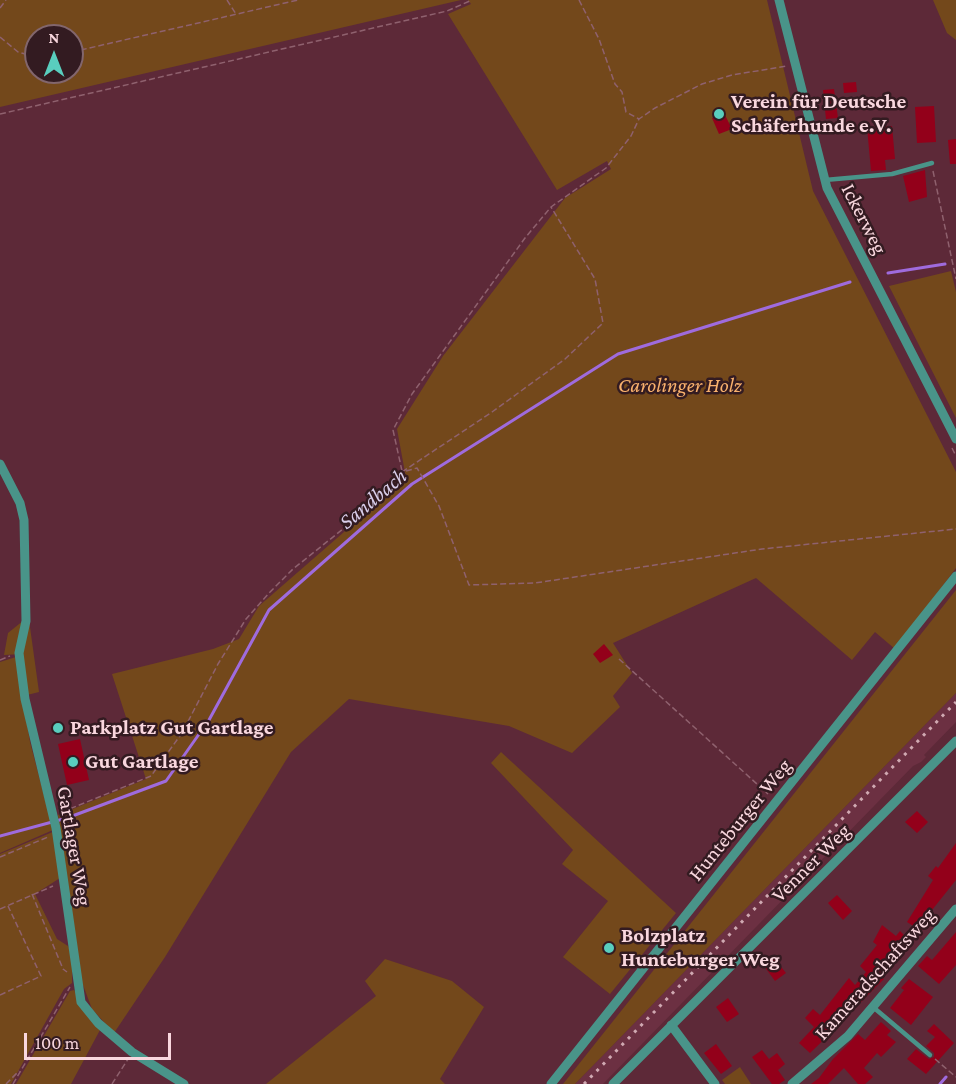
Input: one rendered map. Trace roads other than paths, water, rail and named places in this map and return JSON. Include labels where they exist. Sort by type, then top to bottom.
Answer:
[{"type":"street","name":"Ickerweg","points":[[779,0],[825,180],[956,439]]},
{"type":"street","name":"Gartlager Weg","points":[[0,464],[20,503],[24,520],[27,601],[24,639],[19,653],[34,738],[57,831],[81,1002],[98,1023],[132,1052],[184,1084]]},
{"type":"street","name":"Hunteburger Weg","points":[[550,1084],[777,803],[956,576]]},
{"type":"street","name":"Venner Weg","points":[[613,1084],[823,877],[956,741]]},
{"type":"street","name":"Kameradschaftsweg","points":[[792,1084],[848,1036],[956,909]]},
{"type":"street","points":[[671,1025],[715,1084]]},
{"type":"lane","points":[[825,180],[892,174],[932,163]]},
{"type":"lane","points":[[873,1007],[930,1054]]},
{"type":"waterway","name":"Sandbach","points":[[888,273],[945,264]]},
{"type":"waterway","name":"Sandbach","points":[[0,836],[67,818],[166,781],[209,720],[269,610],[412,484],[618,354],[850,282]]},
{"type":"waterway","points":[[940,1084],[946,1077]]},
{"type":"railway","points":[[584,1084],[956,702]]},
{"type":"place","name":"Verein für Deutsche Schäferhunde e.V.","points":[[719,114]]},
{"type":"place","name":"Parkplatz Gut Gartlage","points":[[58,728]]},
{"type":"place","name":"Gut Gartlage","points":[[73,762]]},
{"type":"place","name":"Bolzplatz Hunteburger Weg","points":[[609,948]]},
{"type":"park label","name":"Carolinger Holz","points":[[680,386]]}]
